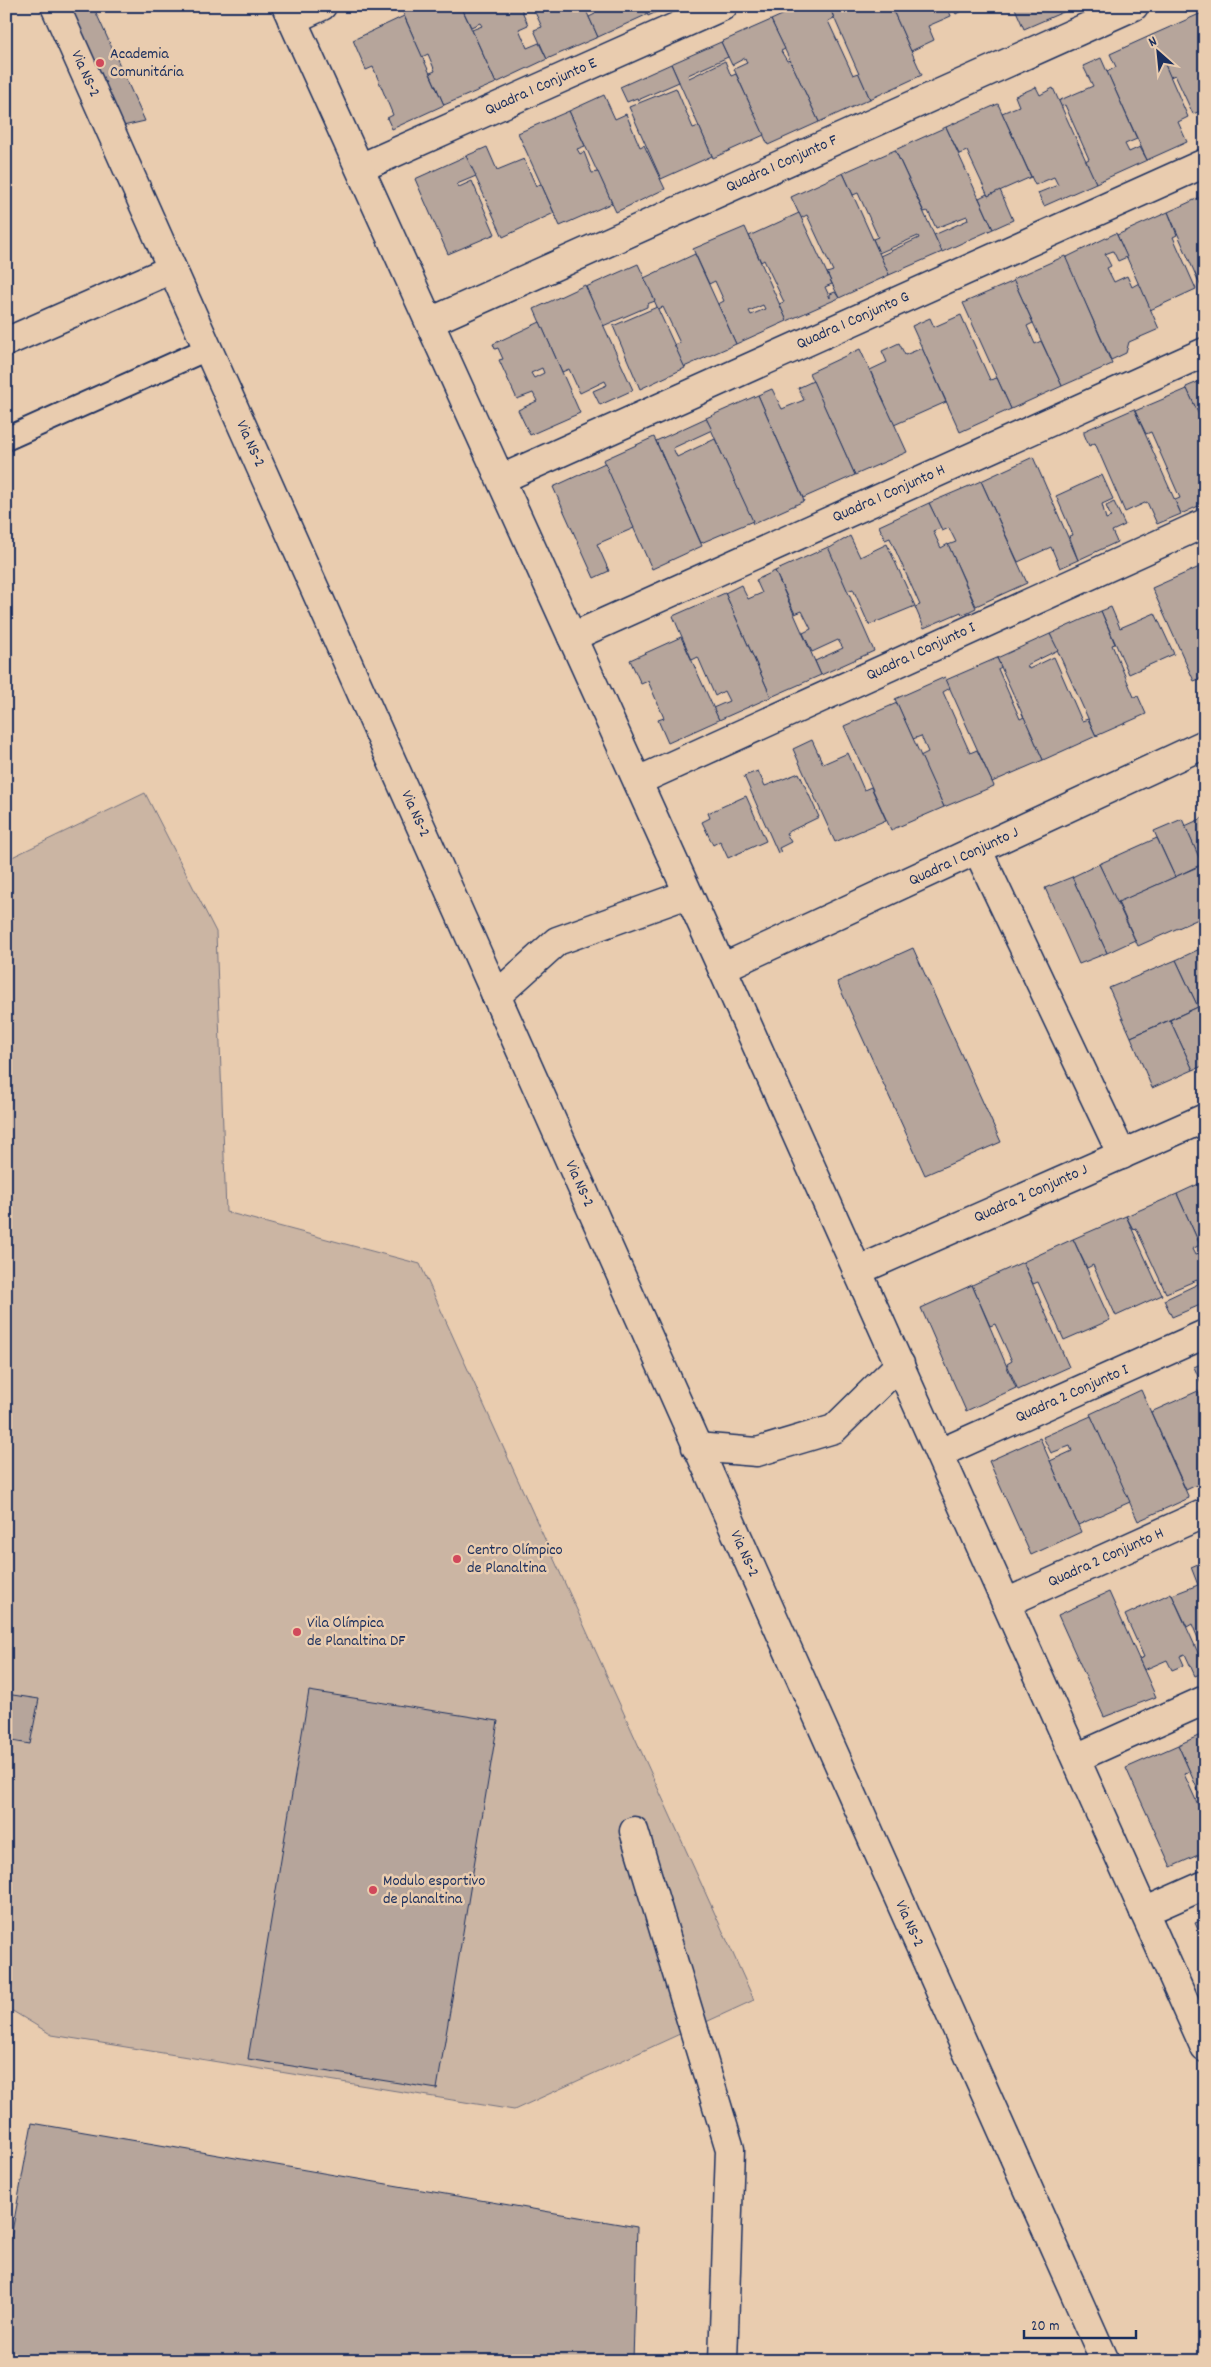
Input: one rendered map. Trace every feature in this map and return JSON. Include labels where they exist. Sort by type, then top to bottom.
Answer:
[{"type":"street","name":"Via NS-2","points":[[55,6],[1105,2361]]},
{"type":"street","points":[[322,6],[289,13],[638,781],[1205,2048]]},
{"type":"street","name":"Quadra 1 Conjunto E","points":[[360,168],[723,6]]},
{"type":"street","name":"Quadra 1 Conjunto F","points":[[430,322],[1134,6]]},
{"type":"street","name":"Quadra 1 Conjunto G","points":[[501,480],[1205,163]]},
{"type":"street","points":[[6,342],[172,268]]},
{"type":"street","name":"Quadra 1 Conjunto H","points":[[572,637],[1205,352]]},
{"type":"street","name":"Quadra 1 Conjunto I","points":[[638,781],[1205,522]]},
{"type":"street","name":"Quadra 1 Conjunto J","points":[[722,968],[978,851],[1205,744]]},
{"type":"street","points":[[978,851],[1122,1155]]},
{"type":"street","points":[[496,996],[557,941],[688,894]]},
{"type":"street","name":"Quadra 2 Conjunto J","points":[[858,1271],[1205,1118]]},
{"type":"street","name":"Quadra 2 Conjunto I","points":[[940,1453],[1205,1334]]},
{"type":"street","points":[[696,1447],[757,1452],[834,1429],[900,1364]]},
{"type":"street","name":"Quadra 2 Conjunto H","points":[[1006,1603],[1205,1513]]},
{"type":"street","points":[[1076,1758],[1205,1700]]},
{"type":"street","points":[[634,1831],[730,2149],[723,2361]]},
{"type":"street","points":[[1144,1912],[1205,1885]]},
{"type":"lane","points":[[6,439],[207,349]]},
{"type":"shaded area","name":"Vila Olímpica de Planaltina DF","points":[[145,793],[216,932],[226,1212],[420,1264],[754,2000],[514,2110],[52,2035],[6,2007],[6,860]]},
{"type":"building","name":"Academia Comunitária","points":[[55,6],[93,6],[145,121],[110,129]]},
{"type":"building","points":[[400,6],[461,6],[496,83],[444,105],[430,73],[435,71],[428,54],[422,57]]},
{"type":"building","points":[[461,6],[520,6],[528,25],[519,29],[527,48],[539,43],[547,59],[496,83],[472,30],[482,26],[480,23],[471,27]]},
{"type":"building","points":[[532,6],[584,6],[598,37],[547,59],[534,30],[542,27]]},
{"type":"building","points":[[592,6],[644,6],[648,14],[598,37],[589,17],[595,14]]},
{"type":"building","points":[[644,6],[669,6],[648,16]]},
{"type":"building","points":[[802,6],[829,6],[834,18],[828,21],[853,75],[859,73],[870,99],[819,122],[771,20]]},
{"type":"building","points":[[829,6],[891,6],[922,75],[870,99]]},
{"type":"building","points":[[891,6],[947,6],[951,16],[928,26],[934,40],[911,51]]},
{"type":"building","points":[[952,6],[969,6],[956,14]]},
{"type":"building","points":[[1014,6],[1077,6],[1024,29]]},
{"type":"building","points":[[1204,12],[1205,109],[1193,114],[1175,75],[1170,77],[1152,35]]},
{"type":"building","points":[[404,16],[444,105],[392,129],[387,118],[393,115],[373,67],[366,70],[353,40]]},
{"type":"building","points":[[771,20],[785,49],[781,51],[787,61],[790,60],[819,122],[768,145],[734,69],[747,63],[745,58],[732,65],[721,42]]},
{"type":"building","points":[[1152,35],[1188,117],[1178,122],[1187,142],[1147,160],[1107,72],[1116,67],[1110,54]]},
{"type":"building","points":[[721,42],[728,57],[688,75],[689,78],[725,61],[731,76],[736,74],[764,135],[713,158],[671,64]]},
{"type":"building","points":[[1101,58],[1137,139],[1125,144],[1129,152],[1140,147],[1147,160],[1096,183],[1085,161],[1089,159],[1065,105],[1060,107],[1058,101],[1093,86],[1083,66]]},
{"type":"building","points":[[671,64],[679,82],[638,100],[637,98],[627,102],[620,87]]},
{"type":"building","points":[[1036,87],[1040,95],[1053,88],[1096,183],[1044,206],[1038,193],[1058,185],[1054,177],[1035,185],[1002,113],[1019,106],[1015,96]]},
{"type":"building","points":[[676,88],[693,128],[699,126],[712,156],[661,179],[629,107]]},
{"type":"building","points":[[604,95],[615,119],[626,114],[640,147],[644,145],[665,189],[616,212],[569,111]]},
{"type":"building","points":[[998,104],[1031,177],[988,196],[967,151],[959,154],[946,127]]},
{"type":"building","points":[[569,111],[585,146],[577,149],[580,154],[584,152],[592,173],[598,172],[612,203],[560,226],[518,133]]},
{"type":"building","points":[[946,127],[993,229],[942,252],[934,235],[968,220],[967,216],[936,228],[928,211],[924,212],[895,150]]},
{"type":"building","points":[[487,147],[497,170],[524,159],[536,186],[541,184],[554,213],[503,237],[466,156]]},
{"type":"building","points":[[895,150],[942,252],[889,275],[880,256],[919,238],[918,236],[879,253],[873,239],[878,237],[858,193],[853,195],[843,173]]},
{"type":"building","points":[[466,156],[476,176],[457,184],[459,187],[472,181],[495,234],[448,254],[415,179]]},
{"type":"building","points":[[843,173],[889,275],[839,298],[827,273],[833,271],[807,215],[801,218],[791,197]]},
{"type":"building","points":[[1000,190],[1013,220],[993,229],[979,198]]},
{"type":"building","points":[[1205,195],[1205,296],[1168,212]]},
{"type":"building","points":[[1168,212],[1177,235],[1173,237],[1196,289],[1150,310],[1117,235]]},
{"type":"building","points":[[799,213],[832,284],[825,287],[830,298],[830,294],[835,292],[839,298],[787,321],[779,304],[784,302],[764,260],[761,262],[749,236]]},
{"type":"building","points":[[745,227],[787,321],[736,344],[718,304],[724,301],[715,281],[709,284],[693,249]],"holes":[[[763,305],[765,309],[751,315],[749,311]]]},
{"type":"building","points":[[1116,233],[1127,257],[1118,261],[1113,251],[1105,254],[1111,266],[1107,268],[1114,282],[1127,276],[1132,287],[1139,283],[1159,329],[1129,342],[1126,353],[1111,360],[1065,258]]},
{"type":"building","points":[[695,254],[736,344],[684,367],[674,345],[680,343],[663,307],[658,309],[644,278]]},
{"type":"building","points":[[1065,256],[1112,364],[1062,386],[1013,279]]},
{"type":"building","points":[[638,264],[655,301],[647,304],[647,307],[603,326],[586,287]]},
{"type":"building","points":[[1014,281],[1033,323],[1027,326],[1035,344],[1041,341],[1062,386],[1011,409],[963,303]]},
{"type":"building","points":[[585,285],[633,390],[600,405],[593,391],[607,385],[605,381],[580,393],[569,369],[562,372],[534,309]]},
{"type":"building","points":[[657,307],[685,368],[640,389],[613,326]]},
{"type":"building","points":[[961,315],[990,380],[997,378],[1011,409],[960,432],[912,326],[930,318],[934,327]]},
{"type":"building","points":[[540,322],[580,413],[530,435],[518,410],[537,401],[533,393],[517,399],[499,360],[503,359],[498,348],[495,349],[493,344]],"holes":[[[542,368],[544,373],[534,378],[531,373]]]},
{"type":"building","points":[[899,343],[905,355],[922,348],[946,402],[894,425],[870,370],[887,362],[882,351]]},
{"type":"building","points":[[860,349],[907,452],[855,475],[809,373]]},
{"type":"building","points":[[1205,379],[1205,428],[1186,387]]},
{"type":"building","points":[[813,381],[855,475],[803,498],[758,395],[772,389],[782,409],[804,400],[798,388]]},
{"type":"building","points":[[1187,389],[1205,428],[1205,503],[1181,514],[1175,500],[1180,498],[1151,432],[1146,434],[1135,411]]},
{"type":"building","points":[[758,395],[804,501],[753,524],[706,418]]},
{"type":"building","points":[[1134,409],[1181,514],[1157,524],[1147,502],[1125,512],[1095,443],[1089,446],[1084,434],[1084,431]]},
{"type":"building","points":[[706,418],[712,430],[673,448],[677,457],[715,439],[753,521],[701,543],[656,441]]},
{"type":"building","points":[[654,437],[702,546],[652,569],[603,460]]},
{"type":"building","points":[[1033,457],[1078,560],[1060,568],[1051,547],[1018,562],[981,481]]},
{"type":"building","points":[[605,463],[634,528],[597,544],[609,571],[594,578],[553,487]]},
{"type":"building","points":[[1102,475],[1113,499],[1102,504],[1106,519],[1111,517],[1106,506],[1114,502],[1125,525],[1112,531],[1117,542],[1078,560],[1069,536],[1073,535],[1056,496]]},
{"type":"building","points":[[981,481],[1027,583],[976,606],[948,545],[956,542],[949,528],[942,531],[929,503]]},
{"type":"building","points":[[929,503],[941,528],[933,531],[941,548],[948,544],[976,608],[962,615],[961,612],[924,628],[915,607],[920,605],[890,538],[885,540],[879,526]]},
{"type":"building","points":[[850,536],[860,557],[887,544],[915,606],[869,625],[853,589],[847,591],[828,549]]},
{"type":"building","points":[[828,547],[874,651],[821,675],[815,661],[843,648],[838,640],[812,652],[803,633],[811,629],[802,611],[795,614],[775,571]]},
{"type":"building","points":[[1204,565],[1205,677],[1194,681],[1152,588]]},
{"type":"building","points":[[775,571],[821,675],[771,697],[725,593],[741,585],[748,599],[762,593],[756,580]]},
{"type":"building","points":[[725,593],[771,697],[719,720],[713,708],[729,701],[724,691],[715,696],[698,657],[692,660],[673,616]]},
{"type":"building","points":[[1111,607],[1120,628],[1155,613],[1174,654],[1129,674],[1101,611]]},
{"type":"building","points":[[1101,611],[1115,644],[1112,645],[1134,697],[1138,696],[1146,714],[1096,736],[1050,634]]},
{"type":"building","points":[[1050,634],[1058,650],[1027,665],[1029,669],[1054,657],[1082,721],[1088,719],[1096,736],[1043,760],[997,658]]},
{"type":"building","points":[[681,637],[719,720],[668,743],[658,720],[664,718],[648,681],[641,684],[630,660]]},
{"type":"building","points":[[997,658],[1001,667],[998,669],[1020,719],[1024,717],[1043,760],[992,782],[946,680]]},
{"type":"building","points":[[945,677],[950,688],[943,692],[970,753],[977,750],[994,786],[944,807],[920,756],[928,752],[921,736],[913,739],[895,699]]},
{"type":"building","points":[[897,703],[944,807],[891,830],[844,726]]},
{"type":"building","points":[[812,740],[823,764],[848,753],[864,790],[871,787],[886,820],[835,842],[793,749]]},
{"type":"building","points":[[758,771],[765,786],[799,773],[819,817],[786,833],[791,842],[779,848],[781,852],[778,853],[744,776]]},
{"type":"building","points":[[746,796],[766,841],[728,858],[720,841],[713,845],[702,822],[710,818],[708,813]]},
{"type":"building","points":[[1205,817],[1205,864],[1202,865],[1185,826]]},
{"type":"building","points":[[1182,819],[1202,864],[1175,877],[1154,831]]},
{"type":"building","points":[[1157,838],[1175,877],[1117,903],[1099,864]]},
{"type":"building","points":[[1099,864],[1135,940],[1107,953],[1072,877]]},
{"type":"building","points":[[1202,865],[1205,871],[1205,916],[1138,946],[1118,902]]},
{"type":"building","points":[[1072,877],[1107,953],[1079,964],[1045,888]]},
{"type":"building","points":[[1204,947],[1205,1004],[1198,1007],[1176,960]]},
{"type":"building","points":[[913,948],[1001,1142],[925,1175],[837,982]]},
{"type":"building","points":[[1176,960],[1198,1007],[1131,1037],[1109,988]]},
{"type":"building","points":[[1198,1007],[1205,1023],[1205,1065],[1193,1070],[1170,1020]]},
{"type":"building","points":[[1170,1020],[1193,1070],[1152,1088],[1131,1037]]},
{"type":"building","points":[[1205,1181],[1205,1240],[1199,1243],[1177,1194]]},
{"type":"building","points":[[1177,1194],[1200,1245],[1192,1249],[1195,1255],[1203,1252],[1205,1256],[1205,1303],[1172,1317],[1164,1300],[1198,1284],[1197,1280],[1166,1293],[1136,1228],[1133,1229],[1126,1216]]},
{"type":"building","points":[[1126,1216],[1162,1295],[1116,1316],[1093,1265],[1087,1268],[1073,1239]]},
{"type":"building","points":[[1073,1239],[1110,1320],[1064,1340],[1038,1282],[1033,1284],[1023,1262]]},
{"type":"building","points":[[1023,1262],[1069,1367],[1018,1390],[1007,1364],[1012,1361],[995,1324],[990,1326],[972,1285]]},
{"type":"building","points":[[972,1285],[1016,1388],[966,1411],[921,1308]]},
{"type":"building","points":[[1205,1362],[1205,1392],[1194,1367]]},
{"type":"building","points":[[1141,1390],[1189,1498],[1138,1521],[1090,1414]]},
{"type":"building","points":[[1198,1391],[1201,1399],[1205,1397],[1205,1481],[1186,1490],[1151,1412]]},
{"type":"building","points":[[1091,1416],[1130,1502],[1078,1525],[1050,1461],[1072,1451],[1070,1446],[1051,1453],[1043,1437]]},
{"type":"building","points":[[1040,1438],[1081,1532],[1031,1555],[989,1461]]},
{"type":"building","points":[[1205,1561],[1205,1655],[1192,1624],[1187,1627],[1172,1595],[1198,1585],[1191,1567]]},
{"type":"building","points":[[1109,1592],[1156,1697],[1104,1717],[1058,1615]]},
{"type":"building","points":[[1171,1593],[1205,1668],[1205,1672],[1195,1676],[1185,1654],[1180,1656],[1184,1665],[1172,1670],[1167,1660],[1144,1670],[1139,1659],[1144,1657],[1125,1615]]},
{"type":"building","name":"Modulo esportivo de planaltina","points":[[309,1691],[498,1721],[437,2089],[248,2059]]},
{"type":"building","points":[[6,1694],[39,1699],[30,1744],[6,1740]]},
{"type":"building","points":[[1205,1733],[1205,1806],[1178,1745]]},
{"type":"building","points":[[1178,1745],[1190,1772],[1184,1774],[1205,1820],[1205,1852],[1171,1867],[1126,1768]]},
{"type":"building","points":[[1205,1919],[1205,1944],[1195,1923]]},
{"type":"building","points":[[32,2123],[637,2227],[633,2361],[6,2361],[6,2264]]},
{"type":"place","name":"Academia Comunitária","points":[[100,63]]},
{"type":"place","name":"Centro Olímpico de Planaltina","points":[[457,1559]]},
{"type":"place","name":"Vila Olímpica de Planaltina DF","points":[[297,1632]]},
{"type":"place","name":"Modulo esportivo de planaltina","points":[[373,1890]]}]
